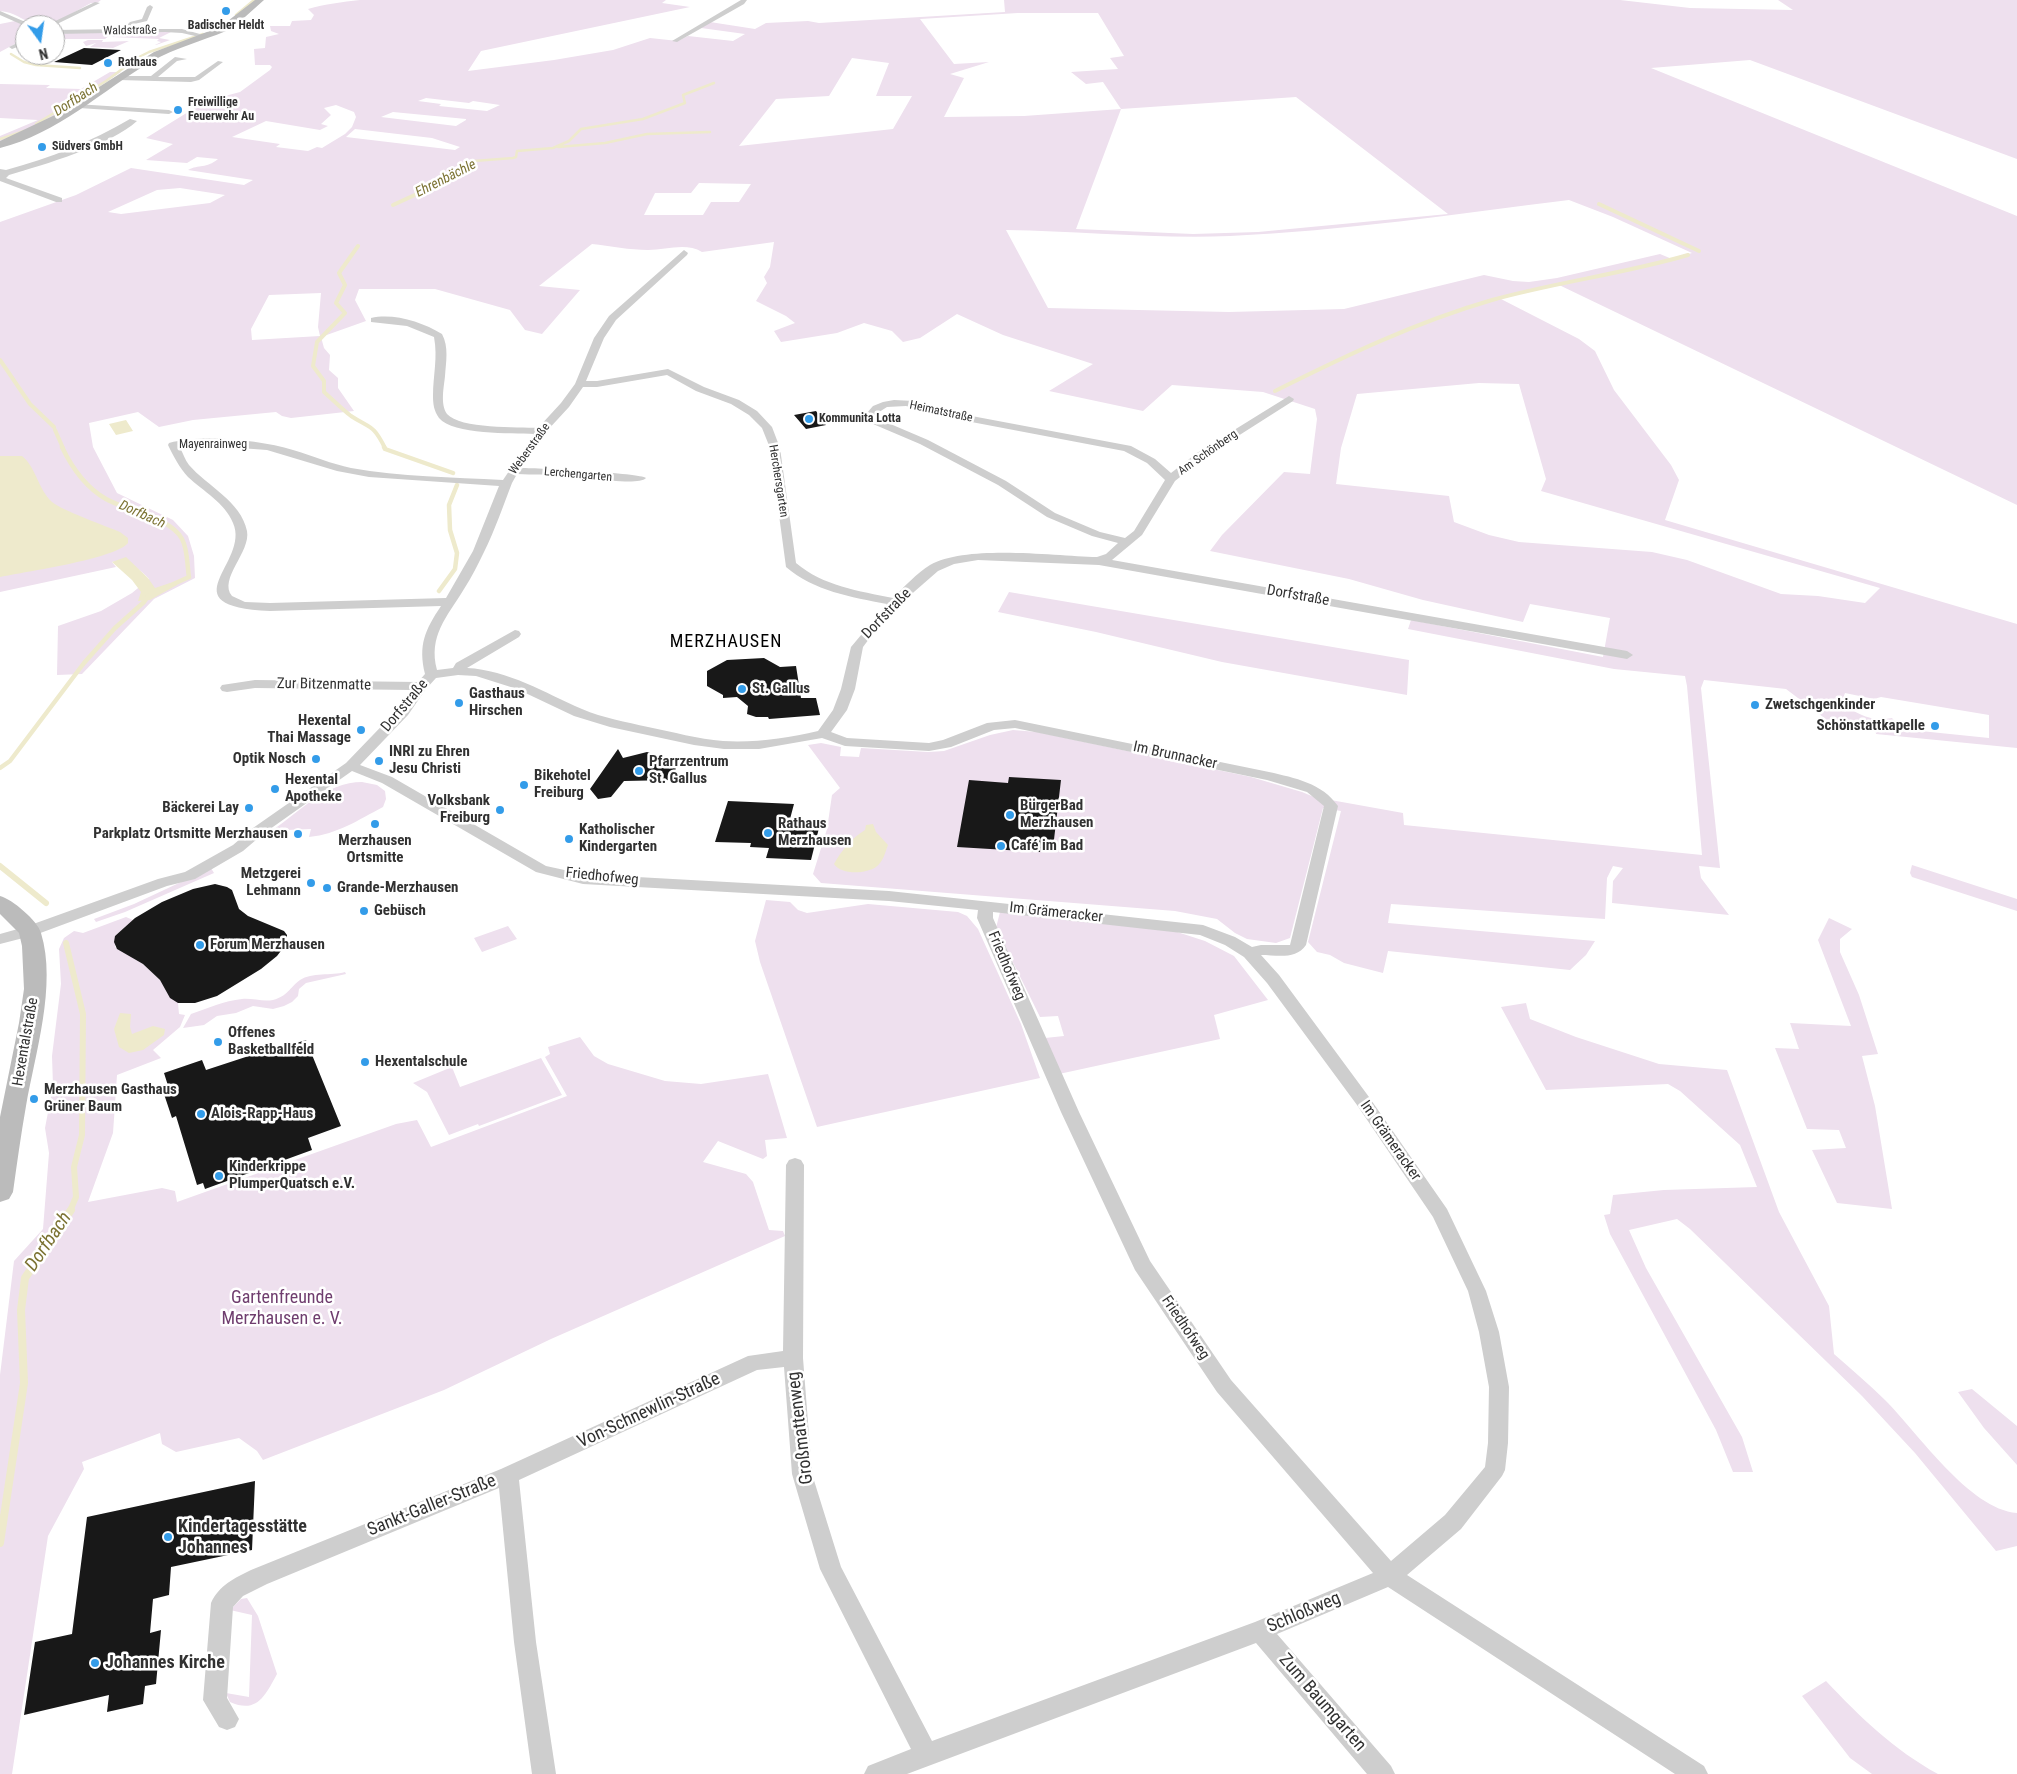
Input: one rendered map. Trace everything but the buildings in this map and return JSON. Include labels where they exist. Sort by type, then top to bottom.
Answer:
[{"type":"main road","points":[[0,145],[35,132],[79,106],[118,78],[157,54],[233,23],[260,0]]},
{"type":"main road","points":[[0,904],[30,931]]},
{"type":"main road","name":"Hexentalstraße","points":[[0,1192],[34,1002],[35,975],[30,931]]},
{"type":"street","points":[[675,41],[706,22],[742,4],[744,0]]},
{"type":"street","points":[[65,18],[97,3]]},
{"type":"street","points":[[119,22],[132,23],[145,20],[150,7]]},
{"type":"street","points":[[0,13],[15,19]]},
{"type":"street","points":[[123,31],[132,23]]},
{"type":"street","name":"Waldstraße","points":[[65,32],[165,30],[200,35]]},
{"type":"street","points":[[148,80],[175,59],[184,59]]},
{"type":"street","points":[[118,78],[148,80],[197,79],[220,62]]},
{"type":"street","points":[[79,106],[169,112]]},
{"type":"street","points":[[59,200],[1,179],[3,172],[33,166],[89,145],[133,121]]},
{"type":"street","name":"Weberstraße","points":[[432,675],[428,659],[429,643],[434,626],[459,588],[479,551],[506,482],[541,431],[565,405],[580,384],[599,338],[612,318],[684,253]]},
{"type":"street","points":[[374,320],[395,320],[417,324],[439,336],[442,354],[438,395],[439,408],[444,417],[456,424],[491,429],[541,431]]},
{"type":"street","name":"Herchersgarten","points":[[580,384],[597,384],[668,372],[753,412],[768,427],[775,448],[790,564],[799,574],[814,582],[896,602]]},
{"type":"street","name":"Am Schönberg","points":[[1099,561],[1138,533],[1171,479],[1201,455],[1289,398]]},
{"type":"street","name":"Heimatstraße","points":[[1127,542],[1096,534],[1051,514],[996,480],[924,442],[877,422],[871,414],[874,409],[881,406],[900,403],[960,417],[1127,448],[1152,461],[1171,479]]},
{"type":"street","name":"Mayenrainweg","points":[[449,602],[270,607],[244,605],[230,600],[223,592],[223,580],[242,545],[240,523],[223,502],[185,468],[173,445],[201,443],[256,445],[348,470],[382,475],[506,482]]},
{"type":"street","name":"Lerchengarten","points":[[515,471],[566,472],[617,478],[642,478]]},
{"type":"street","name":"Dorfstraße","points":[[0,939],[30,931],[163,882],[190,876],[238,848],[242,842],[351,766],[403,712],[421,686],[432,675],[458,671],[477,672],[522,686],[579,713],[614,724],[694,741],[724,745],[759,745],[797,740],[823,734],[840,710],[848,690],[857,647],[865,636],[896,602],[934,568],[951,561],[978,556],[1099,561],[1627,655]]},
{"type":"street","points":[[458,671],[460,666],[515,634]]},
{"type":"street","name":"Zur Bitzenmatte","points":[[227,688],[255,684],[421,686]]},
{"type":"street","name":"Im Brunnacker","points":[[823,734],[845,742],[929,747],[946,744],[992,726],[1015,724],[1259,774],[1308,788],[1327,798],[1331,806],[1298,945],[1294,950],[1261,950],[1250,953]]},
{"type":"street","name":"Friedhofweg","points":[[351,766],[387,780],[541,869],[583,878],[889,896],[986,905],[985,918],[1070,1112],[1142,1265],[1224,1386],[1390,1576]]},
{"type":"street","name":"Im Grämeracker","points":[[986,905],[1203,930],[1230,940],[1250,953],[1273,979],[1363,1101],[1441,1214],[1477,1291],[1489,1332],[1499,1387],[1498,1443],[1495,1470],[1453,1522],[1390,1576]]},
{"type":"street","name":"Großmattenweg","points":[[794,1165],[796,1209],[793,1358],[802,1474],[832,1569],[927,1755]]},
{"type":"street","name":"Von-Schnewlin-Straße","points":[[508,1475],[756,1362],[793,1358]]},
{"type":"street","name":"Sankt-Galler-Straße","points":[[227,1719],[215,1700],[222,1603],[235,1589],[508,1475],[525,1642],[544,1774]]},
{"type":"street","points":[[1390,1576],[1696,1774]]},
{"type":"street","name":"Schloßweg","points":[[876,1774],[1260,1631],[1390,1576]]},
{"type":"street","name":"Zum Baumgarten","points":[[1260,1631],[1383,1774]]},
{"type":"green space","points":[[0,0],[101,0],[97,3],[91,3],[65,17],[65,15],[15,15],[0,11]]},
{"type":"green space","points":[[360,0],[666,0],[662,3],[690,7],[481,51],[468,71],[613,50],[650,38],[678,41],[688,36],[733,41],[745,34],[701,28],[710,22],[755,29],[766,23],[808,21],[819,23],[1005,12],[1004,0],[1620,0],[1690,8],[1793,10],[1778,0],[2017,0],[2017,159],[1750,60],[1651,68],[2017,216],[2017,505],[1557,284],[1499,298],[1579,339],[1595,351],[1614,390],[1671,465],[1679,480],[1665,520],[2017,624],[2017,748],[1876,734],[1875,728],[1827,720],[1786,689],[1704,680],[1701,688],[1720,868],[1699,866],[1701,878],[1729,915],[1612,903],[1613,881],[1623,868],[1613,866],[1607,878],[1605,919],[1391,904],[1388,923],[1595,941],[1586,955],[1570,970],[1388,951],[1383,973],[1344,963],[1330,955],[1317,952],[1308,942],[1341,811],[1323,808],[1290,938],[1276,943],[1247,939],[1235,933],[1217,919],[1175,911],[821,883],[813,874],[827,829],[832,795],[840,788],[808,745],[821,743],[841,747],[840,756],[859,757],[861,748],[928,752],[944,751],[990,735],[1013,730],[1037,732],[1251,777],[1314,797],[1403,813],[1404,825],[1702,855],[1685,676],[1614,669],[1408,629],[1411,620],[1603,657],[1610,618],[1530,604],[1523,622],[1423,600],[1349,579],[1210,551],[1222,535],[1284,472],[1310,474],[1317,419],[1315,409],[1263,392],[1172,385],[1143,411],[1049,391],[1093,364],[1003,335],[957,314],[920,338],[903,342],[892,331],[864,323],[837,333],[781,342],[774,331],[795,323],[786,316],[756,301],[767,283],[764,277],[770,267],[774,242],[702,252],[689,247],[641,250],[592,244],[539,286],[580,290],[542,334],[525,330],[510,310],[435,289],[359,289],[355,300],[366,321],[321,337],[324,348],[330,355],[329,370],[338,378],[338,388],[354,411],[291,418],[276,412],[193,420],[159,427],[138,412],[89,423],[93,447],[117,493],[173,520],[188,536],[194,556],[195,578],[154,599],[82,674],[57,675],[58,626],[101,611],[132,593],[149,579],[133,565],[118,561],[112,562],[116,567],[0,592],[0,222],[76,195],[131,168],[244,185],[253,180],[188,170],[210,164],[218,159],[197,157],[187,163],[146,160],[173,144],[146,138],[206,101],[240,92],[270,70],[272,67],[270,65],[255,65],[254,49],[265,48],[266,37],[279,34],[271,31],[270,26],[290,26],[292,21],[311,20],[314,15],[308,9],[327,4]],"holes":[[[1018,13],[1098,13],[1124,56],[1110,58],[1118,69],[1071,72],[1086,84],[1103,82],[1121,109],[1024,116],[944,117],[964,78],[950,74],[989,62],[954,64],[920,19]],[[852,58],[889,63],[876,96],[912,96],[893,129],[739,146],[776,99],[829,96]],[[1296,97],[1448,214],[1258,232],[1193,234],[1076,229],[1121,109]],[[426,98],[500,105],[487,111],[439,106],[441,104],[418,101]],[[336,105],[354,112],[356,117],[352,127],[345,134],[322,148],[317,147],[308,151],[276,147],[280,144],[232,137],[266,121],[320,130],[328,126],[321,124],[331,115],[324,108]],[[393,112],[466,120],[456,126],[381,117]],[[355,129],[432,138],[460,147],[455,150],[346,137]],[[699,183],[751,184],[739,202],[711,202],[703,215],[644,215],[655,193],[691,193]],[[180,188],[225,195],[210,203],[121,214],[108,212],[157,190]],[[1569,200],[1613,217],[1692,253],[1672,259],[1660,254],[1557,278],[1529,282],[1484,275],[1344,309],[1229,312],[1048,308],[1006,230],[1202,237],[1272,234]],[[321,293],[318,327],[320,336],[252,340],[251,329],[269,295]],[[1479,383],[1519,384],[1546,479],[1541,491],[1880,588],[1865,603],[1818,596],[1781,594],[1687,560],[1652,552],[1519,542],[1489,535],[1454,522],[1449,496],[1336,484],[1341,448],[1357,394]],[[1845,693],[1874,699],[1881,697],[1989,715],[1989,738],[1901,729],[1892,718],[1872,718],[1852,710],[1842,701]]]},
{"type":"green space","points":[[15,21],[15,44],[0,52],[0,24]]},
{"type":"green space","points":[[118,32],[171,32],[159,38],[170,40],[155,45],[161,42],[157,41],[159,39],[112,37]]},
{"type":"green space","points":[[113,33],[105,39],[65,39],[65,34]]},
{"type":"green space","points":[[103,40],[102,42],[129,41],[113,48],[90,47],[96,43],[86,46],[83,42]]},
{"type":"green space","points":[[110,72],[121,72],[40,126],[0,141],[0,136],[38,120],[0,118],[0,84],[50,85],[46,88],[81,89]]},
{"type":"green space","points":[[1009,592],[1409,660],[1407,695],[1222,662],[1096,632],[998,612]]},
{"type":"green space","points":[[362,782],[377,785],[385,791],[386,799],[383,807],[347,826],[329,833],[309,837],[311,829],[287,830],[285,838],[275,837],[273,830],[314,799],[337,787],[349,783]]},
{"type":"green space","points":[[1912,865],[2017,899],[2017,911],[1912,877],[1910,873]]},
{"type":"green space","points":[[211,868],[214,873],[125,912],[96,922],[94,919],[134,904]]},
{"type":"green space","points":[[766,900],[790,902],[798,910],[807,913],[868,904],[958,912],[967,916],[978,929],[1021,1024],[1040,1078],[817,1127],[760,962],[755,941]]},
{"type":"green space","points":[[1000,912],[1171,930],[1205,941],[1234,956],[1268,1000],[1214,1015],[1220,1039],[1059,1074],[1045,1038],[1064,1036],[1058,1016],[1040,1017],[996,928]]},
{"type":"green space","name":"Gartenfreunde Merzhausen e. V.","points":[[126,917],[133,920],[115,936],[115,947],[143,964],[160,980],[178,1003],[179,1014],[185,1015],[180,1027],[153,1050],[161,1058],[117,1075],[113,1133],[88,1202],[162,1188],[175,1191],[177,1202],[396,1124],[417,1120],[431,1147],[567,1096],[545,1057],[550,1054],[548,1047],[580,1037],[594,1056],[608,1064],[665,1081],[701,1084],[768,1074],[787,1138],[765,1140],[767,1156],[763,1159],[718,1141],[703,1162],[746,1174],[753,1182],[769,1230],[783,1231],[785,1236],[551,1339],[444,1390],[263,1460],[257,1451],[239,1438],[176,1452],[162,1444],[160,1433],[82,1462],[84,1469],[48,1536],[12,1774],[0,1774],[0,1375],[14,1261],[43,1229],[49,1153],[45,1128],[53,1086],[52,1056],[61,984],[59,949],[64,938],[74,931],[83,933]]},
{"type":"green space","points":[[1829,918],[1852,929],[1840,939],[1840,952],[1859,995],[1878,1054],[1862,1056],[1875,1106],[1892,1209],[1837,1203],[1812,1150],[1846,1148],[1839,1130],[1807,1129],[1775,1048],[1799,1049],[1790,1023],[1851,1026],[1818,940]]},
{"type":"green space","points":[[508,926],[517,939],[482,952],[474,938]]},
{"type":"green space","points":[[345,972],[346,974],[306,983],[299,989],[298,996],[284,1006],[273,1009],[253,1006],[236,1013],[217,1016],[204,1025],[183,1028],[191,1014],[210,1007],[242,999],[273,1000],[282,996],[296,983],[305,978]]},
{"type":"green space","points":[[1526,1003],[1530,1019],[1576,1037],[1659,1064],[1727,1070],[1779,1212],[1829,1306],[1834,1354],[1885,1400],[1929,1450],[1963,1484],[1981,1498],[1999,1508],[2017,1513],[2017,1546],[1996,1551],[1915,1453],[1862,1396],[1690,1229],[1677,1219],[1629,1230],[1646,1268],[1742,1437],[1753,1472],[1733,1472],[1716,1430],[1610,1234],[1604,1215],[1610,1214],[1613,1195],[1664,1190],[1757,1187],[1740,1145],[1680,1091],[1668,1084],[1546,1090],[1501,1007]]},
{"type":"green space","points":[[541,1058],[562,1095],[479,1126],[478,1124],[449,1135],[427,1092],[413,1083],[452,1067],[460,1087]]},
{"type":"green space","points":[[1972,1389],[2017,1426],[2017,1465],[1984,1428],[1958,1392]]},
{"type":"green space","points":[[247,1598],[258,1616],[277,1674],[264,1696],[254,1704],[247,1706],[230,1702],[226,1693],[249,1697],[252,1615],[230,1610],[241,1599]]},
{"type":"green space","points":[[1826,1681],[1892,1744],[1938,1774],[1872,1774],[1850,1758],[1802,1696]]},
{"type":"shaded area","points":[[126,420],[133,431],[116,435],[109,424]]},
{"type":"shaded area","points":[[0,456],[22,456],[31,466],[43,491],[52,502],[120,532],[128,538],[128,543],[120,549],[88,559],[0,577]]},
{"type":"shaded area","points":[[126,557],[148,578],[155,588],[170,583],[177,585],[150,600],[138,601],[141,592],[132,580],[112,562]]},
{"type":"shaded area","points":[[873,824],[876,832],[888,845],[880,863],[872,869],[860,872],[848,872],[837,868],[834,864],[843,850],[865,830],[866,825]]},
{"type":"shaded area","points":[[120,1013],[131,1014],[130,1027],[132,1034],[153,1026],[165,1029],[164,1035],[143,1050],[129,1053],[119,1047],[114,1029]]},
{"type":"waterway","name":"Dorfbach","points":[[236,15],[254,0]]},
{"type":"waterway","name":"Dorfbach","points":[[36,124],[106,81],[137,58],[149,52],[203,34]]},
{"type":"waterway","points":[[11,54],[24,62],[36,65],[80,68]]},
{"type":"waterway","name":"Ehrenbächle","points":[[417,195],[474,161],[513,158],[516,157],[517,151],[553,148],[569,141],[581,129],[643,119],[685,103],[683,95],[714,83]]},
{"type":"waterway","points":[[194,118],[203,113]]},
{"type":"waterway","name":"Dorfbach","points":[[0,139],[24,131]]},
{"type":"waterway","points":[[558,147],[605,143],[647,134],[710,132]]},
{"type":"waterway","name":"Ehrenbächle","points":[[393,205],[419,193]]},
{"type":"waterway","points":[[1599,204],[1699,251]]},
{"type":"waterway","name":"Ehrenbächle","points":[[358,246],[339,273],[345,285],[336,303],[345,313],[317,342],[313,366],[324,381],[324,392],[351,416],[374,431],[385,448]]},
{"type":"waterway","points":[[1275,391],[1408,329],[1464,309],[1540,288],[1639,268],[1688,255]]},
{"type":"waterway","name":"Dorfbach","points":[[0,360],[30,404],[54,427]]},
{"type":"waterway","name":"Dorfbach","points":[[55,430],[63,448]]},
{"type":"waterway","name":"Dorfbach","points":[[62,447],[80,476],[98,494],[158,520],[176,531],[184,543],[189,577],[169,586]]},
{"type":"waterway","name":"Ehrenbächle","points":[[384,447],[385,449],[453,473]]},
{"type":"waterway","name":"Ehrenbächle","points":[[439,591],[455,569],[457,553],[450,530],[449,505],[457,485]]},
{"type":"waterway","name":"Dorfbach","points":[[0,768],[10,761],[84,663],[115,628],[144,602],[148,596]]},
{"type":"waterway","name":"Dorfbach","points":[[0,866],[46,903]]},
{"type":"waterway","name":"Dorfbach","points":[[66,943],[83,1014],[82,1135],[74,1167],[76,1197],[70,1211]]},
{"type":"waterway","name":"Dorfbach","points":[[0,1543],[24,1383],[21,1310],[25,1278],[71,1210]]},
{"type":"place","name":"Badischer Heldt","points":[[226,11]]},
{"type":"place","name":"Rathaus","points":[[108,63]]},
{"type":"place","name":"Freiwillige Feuerwehr Au","points":[[178,110]]},
{"type":"place","name":"Südvers GmbH","points":[[42,147]]},
{"type":"place","name":"Kommunita Lotta","points":[[809,419]]},
{"type":"place","name":"St. Gallus","points":[[742,689]]},
{"type":"place","name":"Gasthaus Hirschen","points":[[459,703]]},
{"type":"place","name":"Zwetschgenkinder","points":[[1755,705]]},
{"type":"place","name":"Schönstattkapelle","points":[[1935,726]]},
{"type":"place","name":"Hexental Thai Massage","points":[[361,730]]},
{"type":"place","name":"Optik Nosch","points":[[316,759]]},
{"type":"place","name":"INRI zu Ehren Jesu Christi","points":[[379,761]]},
{"type":"place","name":"Pfarrzentrum St. Gallus","points":[[639,771]]},
{"type":"place","name":"Bikehotel Freiburg","points":[[524,785]]},
{"type":"place","name":"Hexental Apotheke","points":[[275,789]]},
{"type":"place","name":"Bäckerei Lay","points":[[249,808]]},
{"type":"place","name":"Volksbank Freiburg","points":[[500,810]]},
{"type":"place","name":"BürgerBad Merzhausen","points":[[1010,815]]},
{"type":"place","name":"Merzhausen Ortsmitte","points":[[375,824]]},
{"type":"place","name":"Rathaus Merzhausen","points":[[768,833]]},
{"type":"place","name":"Parkplatz Ortsmitte Merzhausen","points":[[298,834]]},
{"type":"place","name":"Katholischer Kindergarten","points":[[569,839]]},
{"type":"place","name":"Café im Bad","points":[[1001,846]]},
{"type":"place","name":"Metzgerei Lehmann","points":[[311,883]]},
{"type":"place","name":"Grande-Merzhausen","points":[[327,888]]},
{"type":"place","name":"Gebüsch","points":[[364,911]]},
{"type":"place","name":"Forum Merzhausen","points":[[200,945]]},
{"type":"place","name":"Offenes Basketballfeld","points":[[218,1042]]},
{"type":"place","name":"Hexentalschule","points":[[365,1062]]},
{"type":"place","name":"Merzhausen Gasthaus Grüner Baum","points":[[34,1099]]},
{"type":"place","name":"Alois-Rapp-Haus","points":[[201,1114]]},
{"type":"place","name":"Kinderkrippe PlumperQuatsch e.V.","points":[[219,1176]]},
{"type":"place","name":"Kindertagesstätte Johannes","points":[[168,1537]]},
{"type":"place","name":"Johannes Kirche","points":[[95,1663]]},
{"type":"district","name":"MERZHAUSEN","points":[[726,642]]}]
